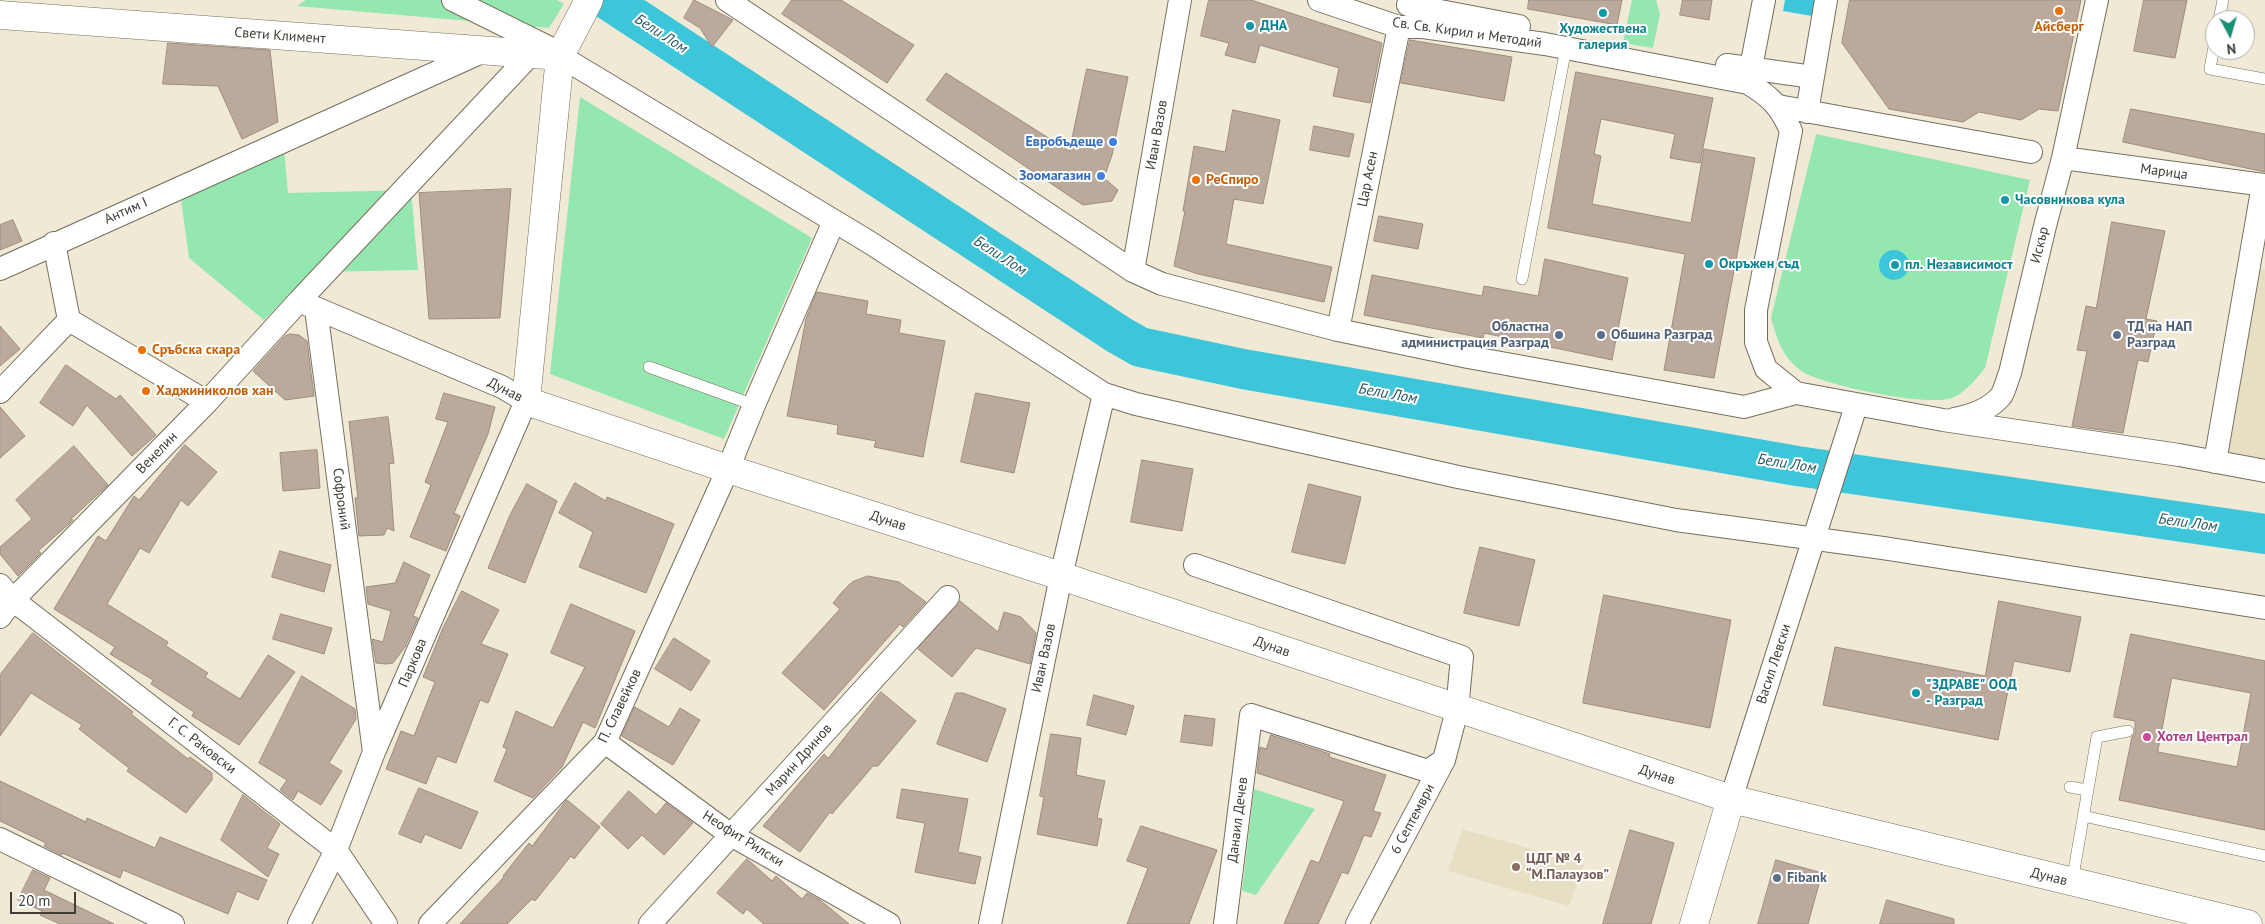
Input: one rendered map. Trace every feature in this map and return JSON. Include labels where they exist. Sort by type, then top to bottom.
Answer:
[{"type":"street","points":[[453,0],[560,55],[834,221],[1104,394],[1136,404],[1458,477],[1676,520],[1883,548],[2265,608]]},
{"type":"street","points":[[526,401],[560,55],[590,0]]},
{"type":"street","points":[[727,0],[1133,271],[1162,284],[1338,330],[1468,357],[1744,406],[1796,393],[1856,406],[2179,455],[2265,471]]},
{"type":"street","name":"Иван Вазов","points":[[1133,271],[1180,0]]},
{"type":"street","name":"Св. Св. Кирил и Методий","points":[[1319,0],[1399,27],[1423,27],[1749,76],[1780,110]]},
{"type":"street","points":[[1377,19],[1396,0]]},
{"type":"street","points":[[1409,0],[1408,5],[1749,76],[1813,77]]},
{"type":"street","points":[[1749,76],[1764,0]]},
{"type":"street","points":[[1807,112],[1826,0]]},
{"type":"street","name":"Искър","points":[[1943,420],[1965,417],[1985,410],[2002,395],[2010,373],[2063,158],[2097,0]]},
{"type":"street","name":"Свети Климент","points":[[0,15],[560,55]]},
{"type":"street","name":"Цар Асен","points":[[1338,330],[1399,27]]},
{"type":"street","name":"Антим I","points":[[0,269],[54,243],[484,51]]},
{"type":"street","name":"Венелин","points":[[0,617],[7,592],[307,305],[530,54]]},
{"type":"street","points":[[1780,110],[1791,131],[1756,310],[1756,342],[1766,369],[1796,393]]},
{"type":"street","points":[[1780,110],[1807,112],[2031,152]]},
{"type":"street","name":"Марица","points":[[2063,158],[2264,185]]},
{"type":"street","points":[[2215,462],[2264,185]]},
{"type":"street","name":"П. Славейков","points":[[430,924],[605,742],[728,469],[834,221]]},
{"type":"street","points":[[54,243],[69,320],[207,402]]},
{"type":"street","name":"Дунав","points":[[307,305],[502,387],[526,401],[728,469],[1061,576],[1457,710],[1730,799],[2248,924]]},
{"type":"street","name":"Софроний","points":[[307,305],[374,752]]},
{"type":"street","points":[[0,392],[69,320]]},
{"type":"street","name":"Иван Вазов","points":[[989,922],[1061,576],[1104,394]]},
{"type":"street","name":"Паркова","points":[[299,924],[336,850],[374,752],[526,401]]},
{"type":"street","name":"Васил Левски","points":[[1694,924],[1730,799],[1815,539],[1856,406]]},
{"type":"street","name":"6 Септември","points":[[1195,565],[1462,657],[1457,710],[1444,760],[1357,924]]},
{"type":"street","name":"Г. С. Раковски","points":[[7,592],[336,850],[386,924]]},
{"type":"street","name":"Марин Дринов","points":[[650,924],[948,597]]},
{"type":"street","name":"Данаил Дечев","points":[[1225,924],[1251,715],[1428,771],[1444,760]]},
{"type":"street","name":"Неофит Рилски","points":[[605,742],[731,835],[889,924]]},
{"type":"street","points":[[0,839],[173,924]]},
{"type":"lane","points":[[1522,278],[1566,48]]},
{"type":"lane","points":[[2212,60],[2210,69],[2265,79]]},
{"type":"lane","points":[[649,367],[754,405]]},
{"type":"lane","points":[[2072,882],[2097,737],[2128,731]]},
{"type":"lane","points":[[2070,787],[2087,790]]},
{"type":"lane","points":[[2083,816],[2265,856]]},
{"type":"shaded area","points":[[2257,268],[2265,270],[2265,463],[2224,456]]},
{"type":"shaded area","name":"ЦДГ № 4 “М.Палаузов”","points":[[1462,829],[1584,864],[1569,906],[1448,871]]},
{"type":"green space","points":[[306,0],[557,0],[564,4],[549,28],[297,6]]},
{"type":"green space","points":[[1632,0],[1656,0],[1660,14],[1653,48],[1623,43]]},
{"type":"green space","points":[[580,97],[812,238],[724,439],[550,374]]},
{"type":"green space","points":[[1816,134],[2030,180],[1985,368],[1970,385],[1952,398],[1921,400],[1851,388],[1811,376],[1794,365],[1784,353],[1771,318]]},
{"type":"green space","points":[[284,149],[288,193],[411,190],[418,270],[312,272],[264,320],[189,258],[180,192]]},
{"type":"green space","points":[[1254,789],[1315,809],[1256,895],[1242,891]]},
{"type":"water","points":[[1785,0],[1815,0],[1812,16],[1783,11]]},
{"type":"water","points":[[1894,250],[1900,251],[1908,259],[1908,271],[1900,279],[1894,280],[1888,279],[1880,271],[1879,265],[1880,259],[1888,251]]},
{"type":"building","points":[[694,0],[733,20],[712,47],[700,28],[684,18]]},
{"type":"building","points":[[792,0],[841,0],[914,45],[887,83],[782,14]]},
{"type":"building","points":[[1209,0],[1251,0],[1382,43],[1370,103],[1333,96],[1339,68],[1260,45],[1255,63],[1225,55],[1229,43],[1201,36]]},
{"type":"building","name":"Художествена галерия","points":[[1529,0],[1622,0],[1617,25],[1528,9]]},
{"type":"building","points":[[1683,0],[1712,0],[1709,20],[1680,15]]},
{"type":"building","points":[[1850,0],[2081,0],[2058,111],[2039,109],[2021,120],[1979,112],[1963,122],[1889,109],[1842,43]]},
{"type":"building","points":[[2144,0],[2187,0],[2175,58],[2134,51]]},
{"type":"building","points":[[1410,40],[1512,57],[1504,101],[1401,83]]},
{"type":"building","points":[[168,43],[270,50],[278,122],[242,139],[218,86],[163,84]]},
{"type":"building","points":[[1087,69],[1128,77],[1112,155],[1104,178],[1118,190],[1112,201],[1083,205],[926,100],[946,73],[1069,151]]},
{"type":"building","points":[[1576,72],[1713,98],[1700,163],[1670,158],[1675,134],[1601,119],[1594,154],[1601,156],[1592,204],[1691,223],[1704,149],[1755,158],[1714,378],[1664,370],[1685,254],[1548,228]]},
{"type":"building","points":[[2131,109],[2265,134],[2265,172],[2123,142]]},
{"type":"building","points":[[1233,110],[1280,120],[1263,204],[1234,199],[1226,244],[1332,267],[1324,302],[1198,274],[1174,266],[1185,211],[1183,211],[1194,146],[1225,152]]},
{"type":"building","points":[[1314,126],[1354,134],[1349,157],[1310,150]]},
{"type":"building","points":[[511,189],[500,318],[429,319],[419,193]]},
{"type":"building","points":[[1379,216],[1423,224],[1418,249],[1374,241]]},
{"type":"building","points":[[13,220],[22,241],[0,250],[0,225]]},
{"type":"building","name":"ТД на НАП Разград","points":[[2112,222],[2165,231],[2146,319],[2157,321],[2148,362],[2138,360],[2123,433],[2072,426],[2087,351],[2077,350],[2086,306],[2096,308]]},
{"type":"building","points":[[1545,259],[1628,278],[1612,360],[1484,333],[1483,338],[1364,315],[1372,275],[1482,296],[1484,286],[1538,296]]},
{"type":"building","points":[[817,292],[868,301],[866,314],[901,320],[899,333],[945,341],[923,457],[874,447],[876,441],[837,434],[838,425],[787,416],[806,319]]},
{"type":"building","points":[[0,326],[20,349],[0,366]]},
{"type":"building","points":[[290,334],[299,335],[307,341],[314,396],[285,400],[253,371],[285,336]]},
{"type":"building","points":[[66,365],[116,399],[120,395],[156,435],[132,456],[87,405],[73,426],[40,403]]},
{"type":"building","points":[[444,393],[495,407],[488,434],[454,513],[460,516],[446,551],[410,537],[431,485],[425,482],[448,422],[436,419]]},
{"type":"building","points":[[976,393],[1030,403],[1014,473],[961,462]]},
{"type":"building","points":[[0,407],[25,436],[0,458]]},
{"type":"building","points":[[388,417],[394,463],[389,464],[394,531],[387,528],[384,535],[359,536],[355,498],[358,498],[349,422]]},
{"type":"building","points":[[185,445],[217,472],[188,506],[181,500],[149,553],[140,548],[107,604],[168,642],[166,646],[208,673],[205,677],[240,699],[268,655],[295,672],[239,745],[192,716],[194,712],[151,684],[153,680],[110,654],[115,647],[54,609],[98,536],[106,541],[134,496],[139,500]]},
{"type":"building","points":[[74,446],[108,485],[71,519],[73,520],[69,524],[38,551],[41,553],[18,576],[0,554],[0,547],[32,519],[16,500]]},
{"type":"building","points":[[317,450],[320,488],[283,491],[280,453]]},
{"type":"building","points":[[1142,460],[1193,469],[1182,531],[1131,522]]},
{"type":"building","points":[[575,483],[606,501],[607,497],[674,524],[646,593],[579,567],[593,532],[559,513]]},
{"type":"building","points":[[527,484],[557,501],[525,583],[488,568],[510,515]]},
{"type":"building","points":[[1309,484],[1361,497],[1345,564],[1292,552]]},
{"type":"building","points":[[1480,547],[1535,560],[1519,626],[1464,613]]},
{"type":"building","points":[[280,551],[331,565],[324,592],[272,577]]},
{"type":"building","points":[[404,562],[430,575],[413,616],[418,618],[405,647],[393,663],[376,663],[372,639],[383,642],[391,611],[368,604],[366,587],[395,583]]},
{"type":"building","points":[[868,576],[899,582],[926,602],[903,627],[900,624],[824,710],[782,673],[840,609],[833,603],[842,592],[852,582]]},
{"type":"building","points":[[462,591],[499,610],[481,644],[508,654],[488,703],[480,700],[456,763],[437,756],[426,784],[386,769],[401,731],[414,736],[435,682],[423,677],[443,628]]},
{"type":"building","points":[[1604,595],[1731,620],[1710,728],[1583,703]]},
{"type":"building","points":[[960,601],[998,632],[1004,612],[1021,617],[1036,633],[1030,664],[976,648],[952,677],[918,649]]},
{"type":"building","name":"\"ЗДРАВЕ\" ООД - Разград","points":[[1999,601],[2081,617],[2070,672],[2014,661],[1998,740],[1823,705],[1835,647],[1985,676]]},
{"type":"building","points":[[571,604],[635,631],[595,728],[583,722],[562,767],[533,798],[494,781],[507,749],[503,747],[516,711],[553,728],[585,667],[551,653]]},
{"type":"building","points":[[281,614],[332,628],[324,654],[273,639]]},
{"type":"building","points":[[33,633],[133,712],[131,714],[188,759],[190,757],[212,773],[212,780],[186,813],[127,771],[129,768],[79,729],[82,725],[31,693],[0,736],[0,675]]},
{"type":"building","name":"Хотел Централ","points":[[2131,634],[2265,661],[2265,830],[2119,800],[2132,737],[2135,733],[2135,721],[2114,717]],"holes":[[[2172,678],[2251,693],[2237,767],[2158,752]]]},
{"type":"building","points":[[674,638],[710,661],[691,691],[655,669]]},
{"type":"building","points":[[302,676],[355,709],[356,719],[329,763],[342,771],[321,805],[298,791],[293,800],[280,790],[287,780],[259,763]]},
{"type":"building","points":[[881,692],[916,721],[878,766],[873,766],[832,814],[830,812],[800,852],[763,826],[824,754],[828,758]]},
{"type":"building","points":[[956,693],[963,693],[1006,709],[987,762],[937,744]]},
{"type":"building","points":[[1094,695],[1134,706],[1126,735],[1087,725]]},
{"type":"building","points":[[635,707],[669,727],[680,708],[700,720],[673,765],[622,736]]},
{"type":"building","points":[[1185,715],[1215,719],[1212,746],[1181,742]]},
{"type":"building","points":[[1051,734],[1081,738],[1076,775],[1105,781],[1097,818],[1102,819],[1097,846],[1037,834],[1044,797],[1040,796]]},
{"type":"building","points":[[1271,735],[1330,754],[1329,757],[1386,775],[1373,811],[1381,813],[1371,837],[1364,835],[1348,874],[1342,872],[1318,924],[1284,924],[1311,860],[1319,863],[1344,801],[1257,773],[1260,747],[1266,749]]},
{"type":"building","points":[[0,781],[86,822],[87,818],[155,848],[160,837],[267,880],[258,900],[237,891],[228,914],[123,870],[120,878],[62,853],[62,855],[44,846],[46,843],[0,821]]},
{"type":"building","points":[[419,788],[478,812],[461,849],[425,834],[421,843],[399,834]]},
{"type":"building","points":[[902,789],[968,799],[958,852],[981,857],[975,884],[915,872],[925,823],[897,818]]},
{"type":"building","points":[[629,791],[656,815],[666,803],[693,823],[664,855],[642,835],[628,849],[601,824]]},
{"type":"building","points":[[243,795],[280,824],[267,848],[279,854],[268,877],[221,840]]},
{"type":"building","points":[[567,800],[600,827],[574,859],[571,856],[535,901],[532,899],[507,924],[460,924],[504,877],[529,843],[532,846]]},
{"type":"building","points":[[1141,826],[1217,850],[1189,924],[1127,924],[1148,868],[1127,861]]},
{"type":"building","points":[[1630,830],[1674,843],[1651,924],[1603,924]]},
{"type":"building","points":[[747,859],[772,881],[776,876],[802,899],[807,893],[820,900],[849,924],[764,924],[747,909],[743,914],[717,893]]},
{"type":"building","points":[[1776,860],[1822,873],[1808,924],[1758,924]]},
{"type":"building","points":[[33,870],[50,878],[44,890],[114,924],[60,924],[40,915],[42,911],[18,900]]},
{"type":"building","points":[[1887,900],[1954,919],[1954,924],[1880,924]]},
{"type":"waterway","name":"Бели Лом","points":[[608,0],[1140,347],[1243,369],[1797,466],[2265,534]]},
{"type":"place","name":"Айсберг","points":[[2059,11]]},
{"type":"place","name":"Художествена галерия","points":[[1603,13]]},
{"type":"place","name":"ДНА","points":[[1250,26]]},
{"type":"place","name":"Евробъдеще","points":[[1113,142]]},
{"type":"place","name":"Зоомагазин","points":[[1101,176]]},
{"type":"place","name":"РеСпиро","points":[[1196,180]]},
{"type":"place","name":"Часовникова кула","points":[[2005,200]]},
{"type":"place","name":"Окръжен съд","points":[[1709,264]]},
{"type":"place","name":"пл. Независимост","points":[[1895,265]]},
{"type":"place","name":"Областна администрация Разград","points":[[1559,335]]},
{"type":"place","name":"Обшина Разград","points":[[1601,335]]},
{"type":"place","name":"ТД на НАП Разград","points":[[2117,335]]},
{"type":"place","name":"Сръбска скара","points":[[142,350]]},
{"type":"place","name":"Хаджиниколов хан","points":[[146,391]]},
{"type":"place","name":"\"ЗДРАВЕ\" ООД - Разград","points":[[1916,693]]},
{"type":"place","name":"Хотел Централ","points":[[2147,737]]},
{"type":"place","name":"ЦДГ № 4 “М.Палаузов”","points":[[1516,867]]},
{"type":"place","name":"Fibank","points":[[1777,878]]}]
